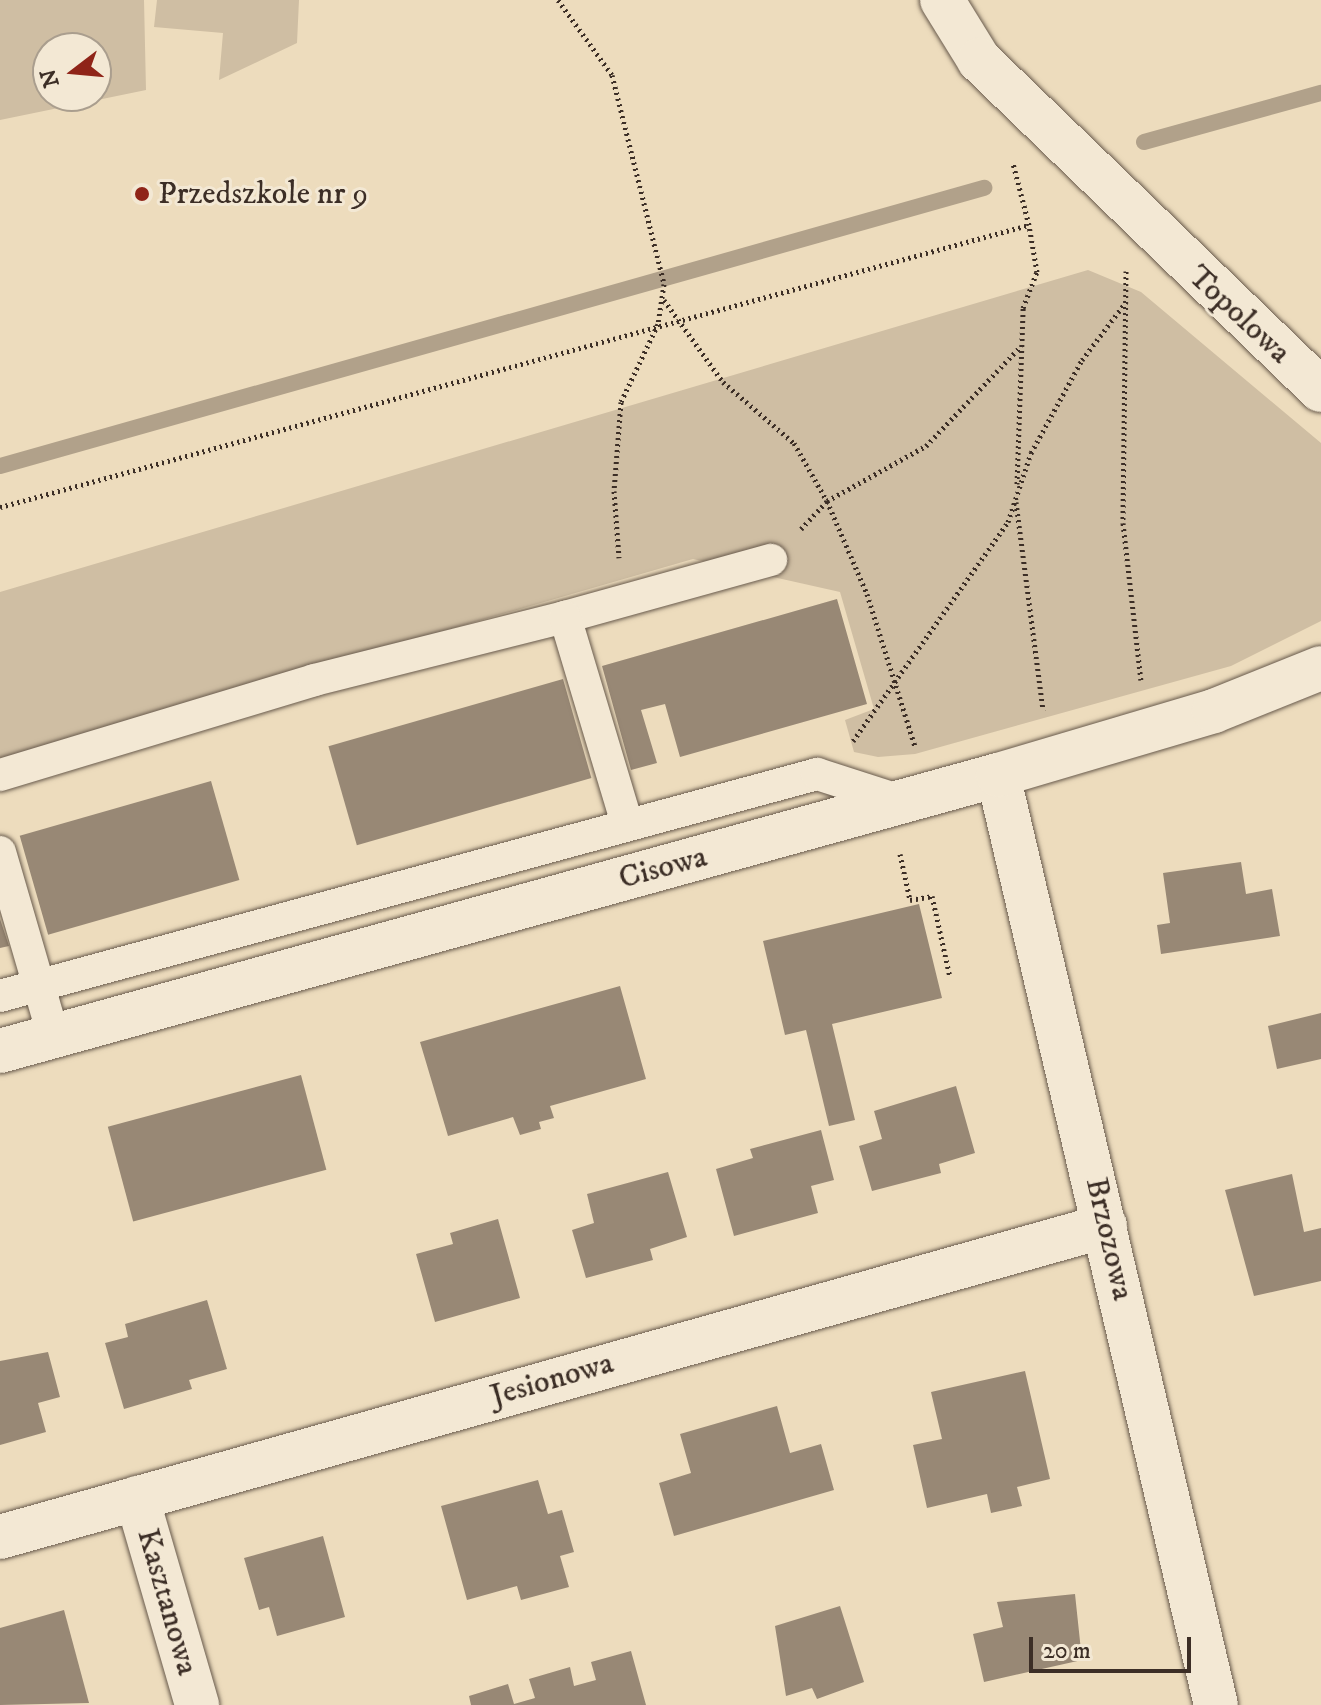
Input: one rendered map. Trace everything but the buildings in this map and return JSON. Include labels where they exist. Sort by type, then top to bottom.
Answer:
[{"type":"street","name":"Topolowa","points":[[942,0],[979,60],[1142,251],[1321,390]]},
{"type":"street","name":"Cisowa","points":[[0,1051],[998,775],[1214,711],[1321,668]]},
{"type":"street","name":"Brzozowa","points":[[998,775],[1216,1705]]},
{"type":"street","name":"Jesionowa","points":[[0,1537],[1105,1226]]},
{"type":"street","name":"Kasztanowa","points":[[137,1498],[197,1705]]},
{"type":"lane","points":[[0,775],[314,680],[565,617],[771,560]]},
{"type":"lane","points":[[565,617],[627,824]]},
{"type":"lane","points":[[0,996],[817,774],[904,802]]},
{"type":"lane","points":[[0,852],[53,1035]]},
{"type":"path","points":[[558,0],[612,75],[664,284],[658,324],[621,402],[614,491],[626,600]]},
{"type":"path","points":[[1011,157],[1029,225],[1037,272],[1023,308],[1017,493],[1045,726]]},
{"type":"path","points":[[0,507],[658,324],[1029,225]]},
{"type":"path","points":[[1142,251],[1126,302],[1123,523],[1143,697]]},
{"type":"path","points":[[663,298],[723,382],[794,443],[827,501],[867,594],[920,762]]},
{"type":"path","points":[[817,774],[905,676],[1008,522],[1017,493],[1082,360],[1126,302]]},
{"type":"path","points":[[771,560],[827,501],[926,446],[1021,346]]},
{"type":"path","points":[[899,847],[910,900],[932,896],[950,977]]},
{"type":"shaded area","points":[[0,0],[144,0],[146,90],[112,97],[112,32],[32,32],[32,112],[39,112],[0,120]]},
{"type":"shaded area","points":[[157,0],[299,0],[297,43],[219,80],[223,33],[154,27]]},
{"type":"shaded area","points":[[1088,270],[1141,292],[1321,443],[1321,621],[1231,666],[915,754],[878,757],[854,752],[845,720],[874,709],[840,592],[693,559],[0,759],[0,592]]},
{"type":"waterway","points":[[1144,142],[1321,93]]},
{"type":"waterway","points":[[0,466],[984,188]]},
{"type":"place","name":"Przedszkole nr 9","points":[[142,194]]}]
